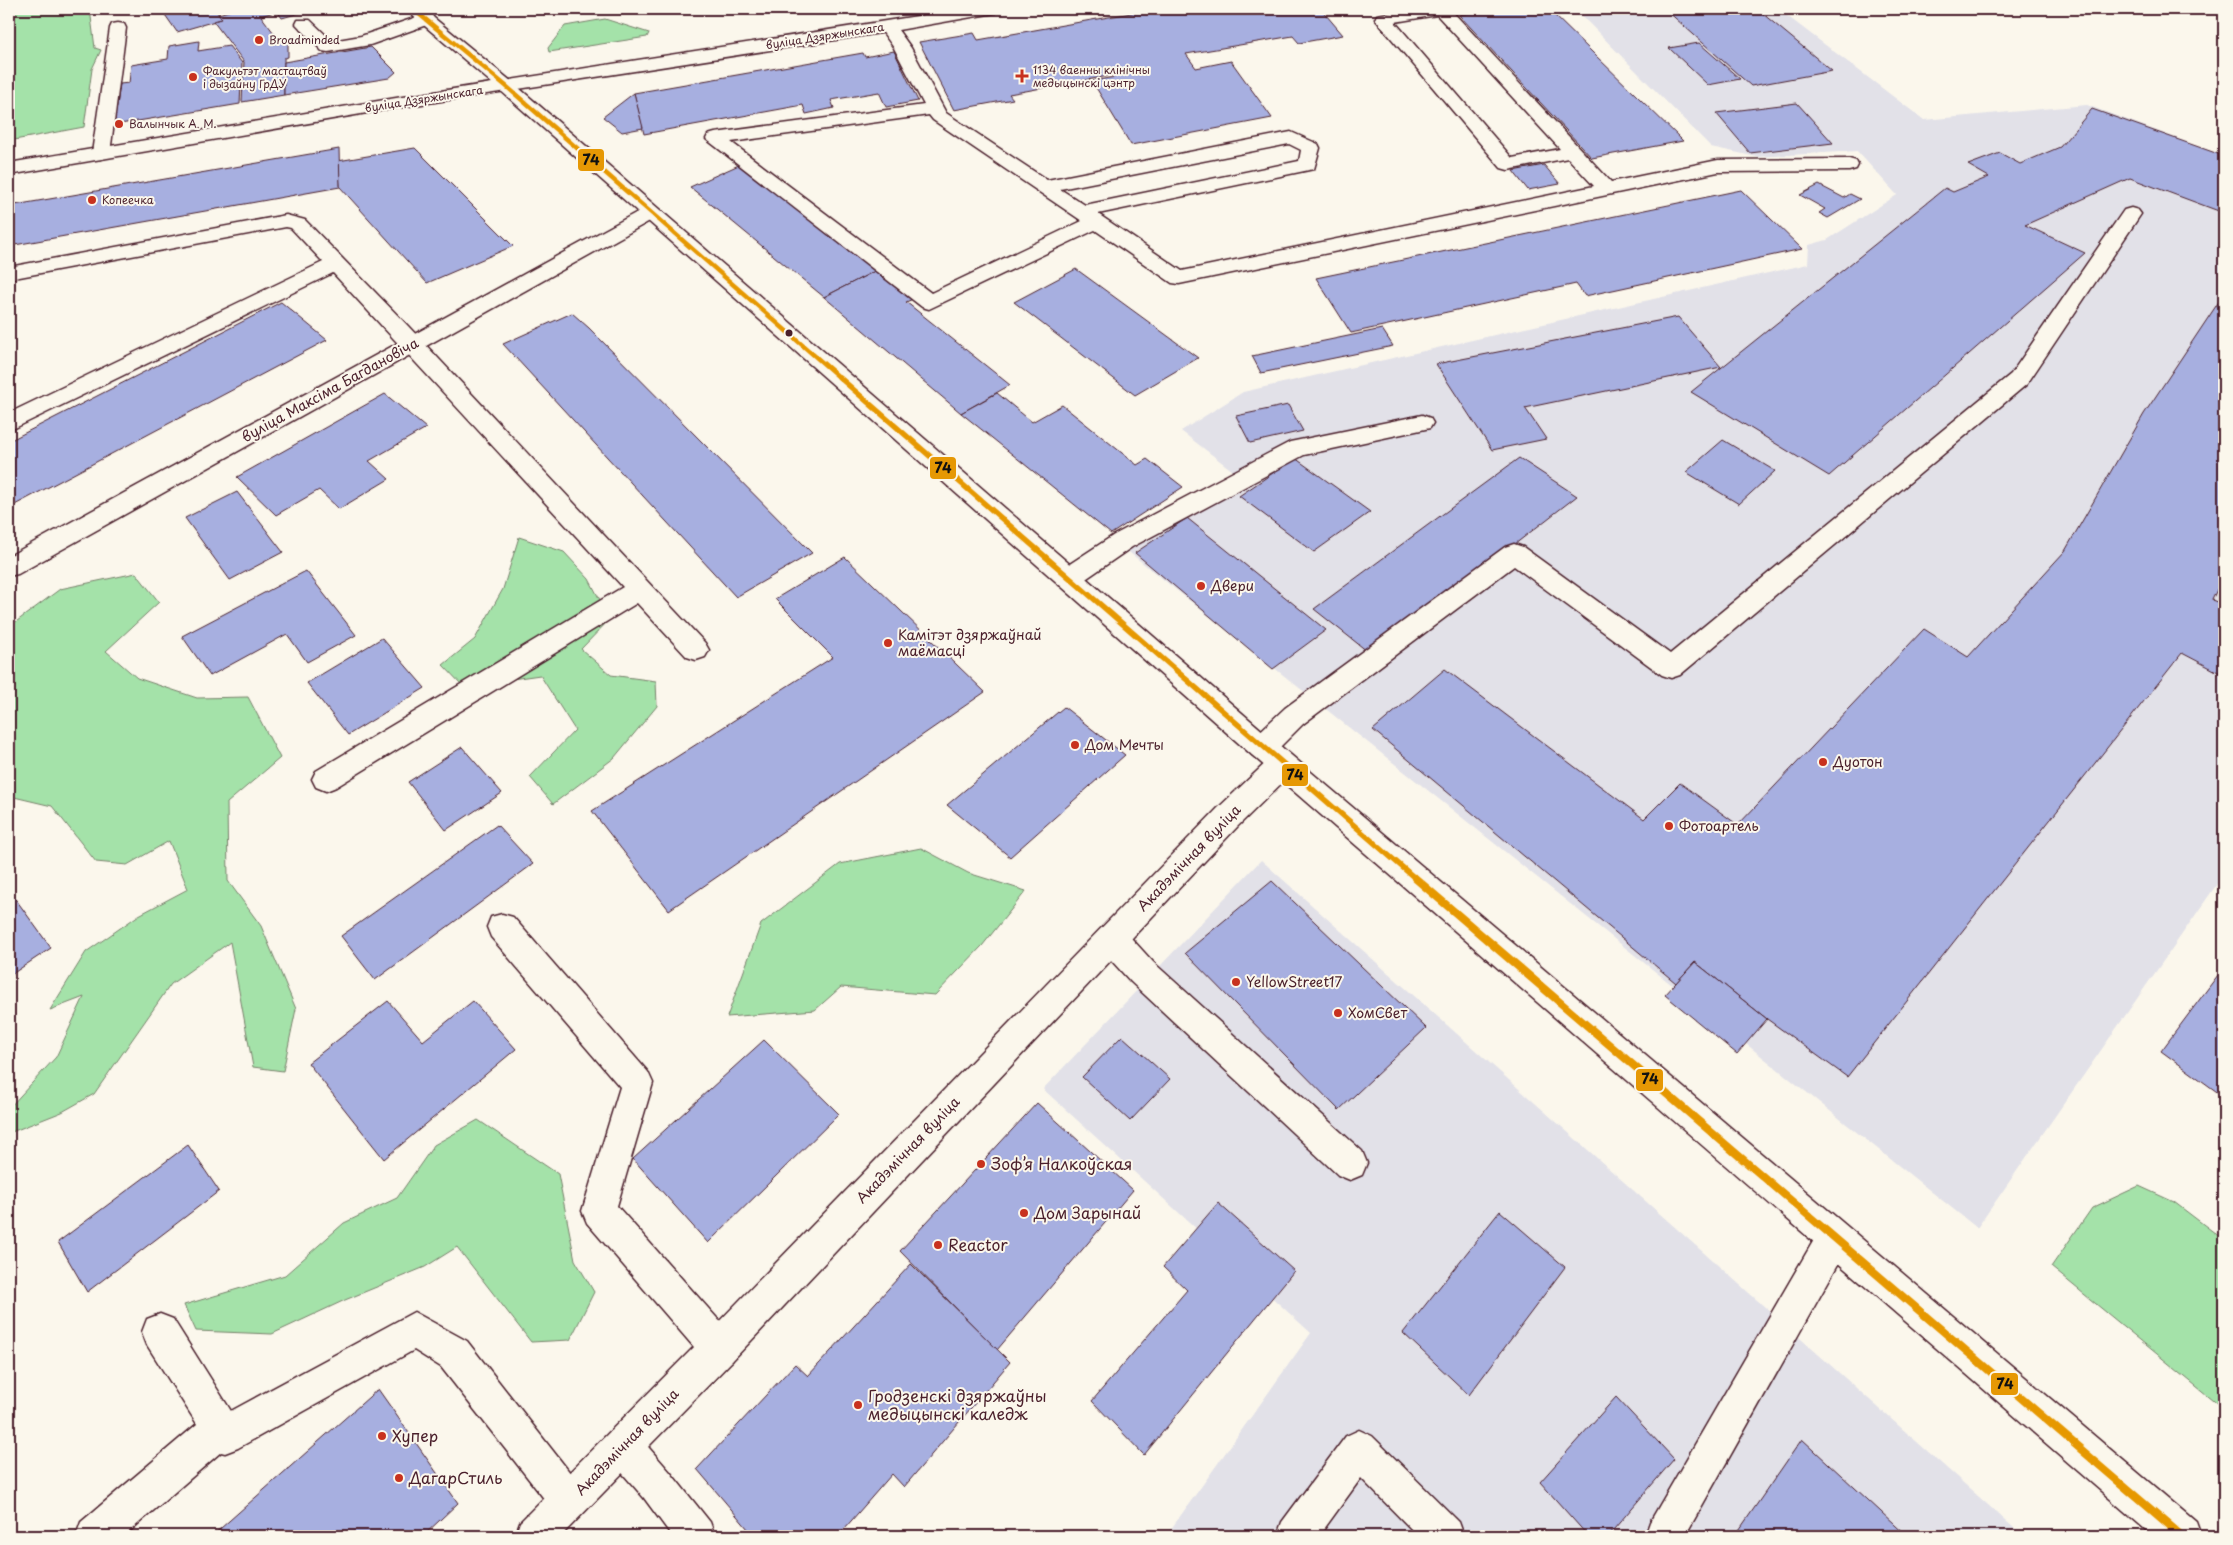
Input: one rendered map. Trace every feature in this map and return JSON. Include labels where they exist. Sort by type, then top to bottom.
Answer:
[{"type":"street","name":"вуліца Дзяржынскага","points":[[9,169],[506,86],[887,27],[989,9]]},
{"type":"street","points":[[1572,152],[1508,164],[1383,19],[1441,9],[1607,189]]},
{"type":"street","points":[[304,24],[328,47],[364,41],[419,14],[506,86],[1272,756],[2182,1536]]},
{"type":"street","points":[[887,27],[902,48],[939,116],[1179,278],[1718,166],[1849,165]]},
{"type":"street","points":[[101,153],[118,28]]},
{"type":"street","points":[[935,109],[715,139],[929,302],[1089,217],[1307,165],[1311,148],[1291,138],[1043,187]]},
{"type":"street","name":"вуліца Максіма Багдановіча","points":[[9,567],[650,213]]},
{"type":"street","name":"Акадэмічная вуліца","points":[[534,1536],[719,1348],[1228,817],[1272,756],[1294,716],[1514,553],[1671,668],[2019,379],[2131,214]]},
{"type":"street","points":[[9,273],[286,221],[298,224],[334,264],[413,344],[696,650]]},
{"type":"street","points":[[9,422],[334,264]]},
{"type":"street","points":[[1068,578],[1123,541],[1298,448],[1422,423]]},
{"type":"street","points":[[326,779],[640,589]]},
{"type":"street","points":[[502,927],[637,1084],[600,1211],[719,1348]]},
{"type":"street","points":[[1112,939],[1142,972],[1350,1163]]},
{"type":"street","points":[[1664,1536],[1834,1238]]},
{"type":"street","points":[[160,1332],[225,1435],[414,1330],[454,1354],[568,1501]]},
{"type":"street","points":[[95,1536],[221,1428]]},
{"type":"street","points":[[623,1446],[696,1536]]},
{"type":"street","points":[[1296,1536],[1359,1449],[1445,1536]]},
{"type":"shaded area","points":[[1575,9],[1778,9],[1924,120],[2087,105],[2224,156],[2224,874],[1977,1228],[1125,549],[1237,474],[1181,431],[1243,392],[1808,264],[1809,245],[1827,240],[1897,195],[1857,151],[1757,157],[1711,147]]},
{"type":"shaded area","points":[[1261,860],[2023,1536],[1166,1536],[1311,1333],[1043,1089]]},
{"type":"green space","points":[[9,9],[90,9],[95,48],[101,50],[92,69],[84,127],[9,141]]},
{"type":"green space","points":[[605,19],[649,33],[647,37],[549,52],[548,48],[565,26]]},
{"type":"green space","points":[[519,537],[564,552],[589,579],[610,619],[581,649],[611,675],[656,681],[657,706],[614,758],[553,804],[530,777],[575,730],[540,675],[463,686],[443,665],[475,639],[503,589]]},
{"type":"green space","points":[[136,573],[159,602],[106,651],[137,678],[197,698],[248,697],[280,758],[227,803],[228,881],[261,926],[296,1009],[283,1071],[253,1067],[230,942],[171,984],[94,1094],[62,1112],[9,1133],[9,1108],[56,1057],[84,997],[50,1010],[86,952],[139,915],[188,889],[169,841],[127,865],[96,862],[52,806],[14,797],[9,789],[9,627],[60,589]]},
{"type":"green space","points":[[921,848],[968,873],[1026,891],[982,946],[935,995],[841,987],[815,1010],[727,1017],[761,924],[840,864]]},
{"type":"green space","points":[[478,1120],[558,1174],[575,1260],[594,1292],[570,1340],[531,1342],[457,1247],[425,1267],[345,1300],[272,1334],[196,1331],[184,1305],[285,1275],[344,1223],[397,1198],[434,1145]]},
{"type":"green space","points":[[2139,1186],[2174,1202],[2224,1240],[2224,1409],[2051,1267],[2092,1208]]},
{"type":"building","points":[[161,9],[215,9],[222,19],[177,32]]},
{"type":"building","points":[[236,9],[314,9],[282,18],[277,11],[261,16],[280,41],[288,40],[288,57],[284,58],[284,95],[242,102],[244,62],[213,21],[222,19],[218,14]]},
{"type":"building","name":"1134 ваенны клінічны медыцынскі цэнтр","points":[[1154,9],[1321,9],[1343,35],[1299,43],[1293,36],[1186,54],[1196,68],[1231,61],[1272,118],[1131,145],[1092,81],[1115,77],[1114,75],[1009,94],[1013,99],[954,110],[919,42],[974,33],[978,40]]},
{"type":"building","points":[[1493,9],[1548,9],[1683,141],[1592,158],[1459,15]]},
{"type":"building","points":[[1665,9],[1757,9],[1832,71],[1751,86]]},
{"type":"building","points":[[199,41],[198,51],[229,46],[242,63],[240,104],[114,125],[120,84],[129,83],[131,65],[168,59],[169,46]]},
{"type":"building","points":[[1699,43],[1740,79],[1708,85],[1669,48]]},
{"type":"building","points":[[371,47],[396,72],[389,78],[284,95],[284,62]]},
{"type":"building","points":[[894,51],[918,101],[886,107],[879,92],[831,100],[834,108],[806,114],[803,105],[644,134],[634,93],[863,53],[865,57]]},
{"type":"building","points":[[634,93],[643,128],[622,132],[603,117]]},
{"type":"building","points":[[1797,103],[1833,143],[1750,153],[1716,113]]},
{"type":"building","points":[[2092,109],[2224,156],[2224,213],[2130,178],[2025,225],[2085,253],[1829,476],[1691,392],[1945,188],[1953,192],[1989,177],[1968,165],[2000,153],[2020,164],[2060,147]]},
{"type":"building","points":[[415,148],[513,246],[427,283],[340,187],[338,161]]},
{"type":"building","points":[[339,149],[340,187],[9,246],[9,206]]},
{"type":"building","points":[[741,164],[877,270],[824,297],[690,187]]},
{"type":"building","points":[[1544,165],[1560,184],[1528,190],[1513,171]]},
{"type":"building","points":[[1819,185],[1844,198],[1850,194],[1860,199],[1828,218],[1819,213],[1825,209],[1800,195]]},
{"type":"building","points":[[1741,190],[1802,249],[1585,296],[1576,284],[1351,333],[1316,278]]},
{"type":"building","points":[[1076,269],[1198,358],[1135,395],[1014,302]]},
{"type":"building","points":[[877,270],[913,299],[906,302],[1010,385],[961,413],[824,297]]},
{"type":"building","points":[[2224,294],[2224,575],[2212,600],[2224,605],[2224,675],[2182,653],[1847,1077],[1767,1019],[1695,962],[1676,983],[1373,730],[1445,669],[1644,819],[1680,783],[1738,825],[1924,629],[1968,657],[2065,551],[2144,414]]},
{"type":"building","points":[[281,302],[327,340],[9,508],[9,441]]},
{"type":"building","points":[[572,313],[812,553],[736,597],[503,344]]},
{"type":"building","points":[[1678,317],[1721,367],[1525,408],[1546,439],[1492,450],[1436,364]]},
{"type":"building","points":[[1382,329],[1393,346],[1261,373],[1252,356]]},
{"type":"building","points":[[997,393],[1032,422],[1062,405],[1137,465],[1147,459],[1183,487],[1111,534],[961,413]]},
{"type":"building","points":[[385,394],[426,428],[369,461],[389,479],[339,509],[319,490],[276,515],[237,477]]},
{"type":"building","points":[[1288,405],[1303,431],[1250,443],[1236,416]]},
{"type":"building","points":[[1723,440],[1775,471],[1739,504],[1686,472]]},
{"type":"building","points":[[1295,458],[1370,512],[1314,552],[1239,496]]},
{"type":"building","points":[[1519,458],[1577,496],[1372,655],[1314,609]]},
{"type":"building","points":[[237,492],[283,552],[230,580],[185,518]]},
{"type":"building","points":[[1187,518],[1326,630],[1273,669],[1135,553]]},
{"type":"building","points":[[845,557],[985,692],[669,910],[592,811],[833,657],[775,599]]},
{"type":"building","points":[[306,571],[356,635],[307,662],[287,634],[210,676],[182,636]]},
{"type":"building","points":[[382,638],[425,688],[348,735],[307,683]]},
{"type":"building","points":[[1064,707],[1125,755],[1010,857],[947,805]]},
{"type":"building","points":[[462,747],[502,793],[446,830],[408,782]]},
{"type":"building","points":[[497,825],[533,864],[375,980],[341,936]]},
{"type":"building","points":[[1272,881],[1426,1028],[1339,1110],[1185,953]]},
{"type":"building","points":[[9,890],[51,948],[9,976]]},
{"type":"building","points":[[1695,962],[1767,1019],[1737,1054],[1665,995]]},
{"type":"building","points":[[2224,967],[2224,1097],[2161,1051]]},
{"type":"building","points":[[388,1001],[423,1041],[473,1001],[516,1049],[384,1159],[308,1063]]},
{"type":"building","points":[[1122,1036],[1170,1079],[1130,1121],[1082,1077]]},
{"type":"building","points":[[764,1040],[839,1114],[708,1243],[633,1159]]},
{"type":"building","name":"Дом Зарынай","points":[[1037,1103],[1133,1190],[997,1350],[900,1251]]},
{"type":"building","points":[[188,1145],[219,1191],[87,1292],[58,1242]]},
{"type":"building","points":[[1218,1203],[1294,1271],[1144,1455],[1092,1401],[1187,1290],[1163,1267]]},
{"type":"building","points":[[1500,1211],[1565,1267],[1469,1395],[1403,1333]]},
{"type":"building","points":[[911,1264],[1010,1362],[904,1487],[892,1474],[838,1536],[754,1536],[697,1469],[795,1364],[808,1376]]},
{"type":"building","points":[[378,1389],[458,1503],[423,1536],[212,1536]]},
{"type":"building","points":[[1616,1397],[1674,1459],[1608,1536],[1588,1536],[1540,1482]]},
{"type":"building","points":[[1802,1439],[1907,1536],[1735,1536]]},
{"type":"transit line","name":"74","points":[[413,9],[506,86],[1262,747],[2182,1536]]},
{"type":"place","name":"Broadminded","points":[[259,40]]},
{"type":"place","name":"1134 ваенны клінічны медыцынскі цэнтр","points":[[1022,76]]},
{"type":"place","name":"Факультэт мастацтваў і дызайну ГрДУ","points":[[193,77]]},
{"type":"place","name":"Валынчык А. М.","points":[[119,124]]},
{"type":"place","name":"Копеечка","points":[[92,200]]},
{"type":"place","name":"Двери","points":[[1201,586]]},
{"type":"place","name":"Камітэт дзяржаўнай маёмасці","points":[[888,643]]},
{"type":"place","name":"Дом Мечты","points":[[1075,745]]},
{"type":"place","name":"Дуотон","points":[[1823,762]]},
{"type":"place","name":"Фотоартель","points":[[1669,826]]},
{"type":"place","name":"YellowStreet17","points":[[1236,982]]},
{"type":"place","name":"ХомСвет","points":[[1338,1013]]},
{"type":"place","name":"Зофʼя Налкоўская","points":[[981,1164]]},
{"type":"place","name":"Дом Зарынай","points":[[1024,1213]]},
{"type":"place","name":"Reactor","points":[[938,1245]]},
{"type":"place","name":"Гродзенскі дзяржаўны медыцынскі каледж","points":[[858,1405]]},
{"type":"place","name":"Хупер","points":[[382,1436]]},
{"type":"place","name":"ДагарСтиль","points":[[399,1478]]}]
